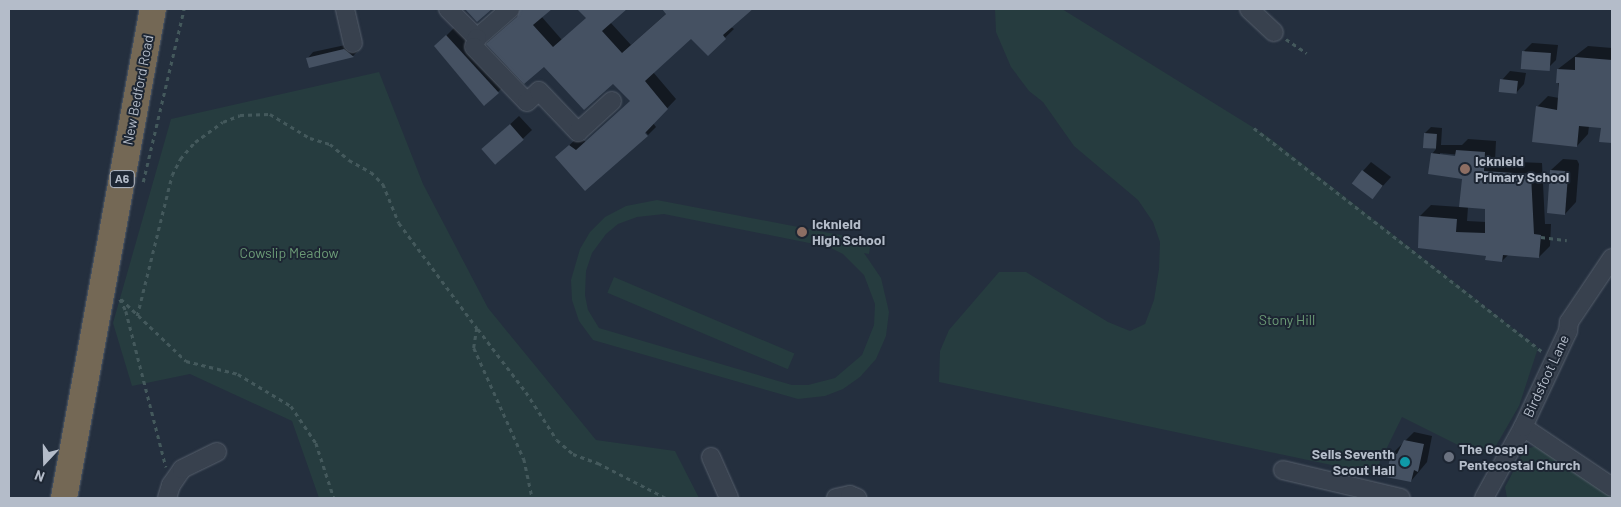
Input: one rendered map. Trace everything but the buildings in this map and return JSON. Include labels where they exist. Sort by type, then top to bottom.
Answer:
[{"type":"highway","name":"New Bedford Road","points":[[64,498],[153,9]]},
{"type":"street","points":[[345,9],[353,43]]},
{"type":"street","points":[[448,9],[477,38]]},
{"type":"street","points":[[510,9],[477,38],[474,47],[527,102],[539,91],[578,132],[612,101]]},
{"type":"street","points":[[1249,9],[1274,32]]},
{"type":"street","name":"Birdsfoot Lane","points":[[1487,497],[1523,427],[1568,331],[1569,322],[1612,258]]},
{"type":"street","points":[[1523,427],[1612,487]]},
{"type":"street","points":[[169,492],[182,468],[217,452]]},
{"type":"street","points":[[711,458],[728,498]]},
{"type":"street","points":[[1283,470],[1401,498]]},
{"type":"street","points":[[836,498],[850,495],[857,498]]},
{"type":"path","points":[[141,189],[184,9]]},
{"type":"path","points":[[1274,32],[1307,53]]},
{"type":"path","points":[[137,316],[172,176],[180,159],[195,142],[223,122],[240,115],[270,114],[310,138],[330,144],[349,160],[372,172],[383,184],[399,223],[526,392],[557,440],[573,454],[598,462],[666,498]]},
{"type":"path","points":[[1254,128],[1553,360]]},
{"type":"path","points":[[1541,237],[1567,240]]},
{"type":"path","points":[[169,492],[126,311],[119,296],[137,316],[186,361],[238,374],[291,406],[316,444],[334,498]]},
{"type":"path","points":[[477,328],[474,348],[524,458],[532,498]]},
{"type":"green space","name":"Stony Hill","points":[[995,9],[1062,9],[1267,136],[1538,348],[1519,406],[1490,456],[1462,447],[1402,417],[1374,474],[939,382],[940,351],[949,330],[999,272],[1026,272],[1108,322],[1130,331],[1145,324],[1154,300],[1159,269],[1160,242],[1153,222],[1138,200],[1074,146],[1043,102],[1029,91],[1011,67],[996,32]]},
{"type":"green space","name":"Cowslip Meadow","points":[[379,72],[423,184],[488,308],[596,440],[675,451],[699,498],[319,498],[292,421],[190,374],[132,386],[113,323],[171,119]]},
{"type":"green space","points":[[657,200],[871,241],[869,254],[864,253],[881,278],[889,312],[886,336],[876,359],[860,377],[843,389],[825,396],[798,399],[593,340],[579,321],[572,300],[571,280],[580,249],[590,232],[605,217],[626,206]],"holes":[[[664,214],[829,247],[843,254],[864,275],[875,304],[874,325],[862,355],[835,378],[808,385],[792,385],[599,328],[588,310],[585,295],[586,271],[592,253],[606,234],[618,224],[637,217]]]},
{"type":"green space","points":[[614,277],[794,354],[788,369],[607,293]]},
{"type":"green space","points":[[1541,445],[1612,493],[1612,498],[1507,498],[1505,487],[1525,449]]},
{"type":"place","name":"Icknield Primary School","points":[[1465,169]]},
{"type":"place","name":"Icknield High School","points":[[802,232]]},
{"type":"place","name":"The Gospel Pentecostal Church","points":[[1449,457]]},
{"type":"place","name":"Sells Seventh Scout Hall","points":[[1405,462]]}]
